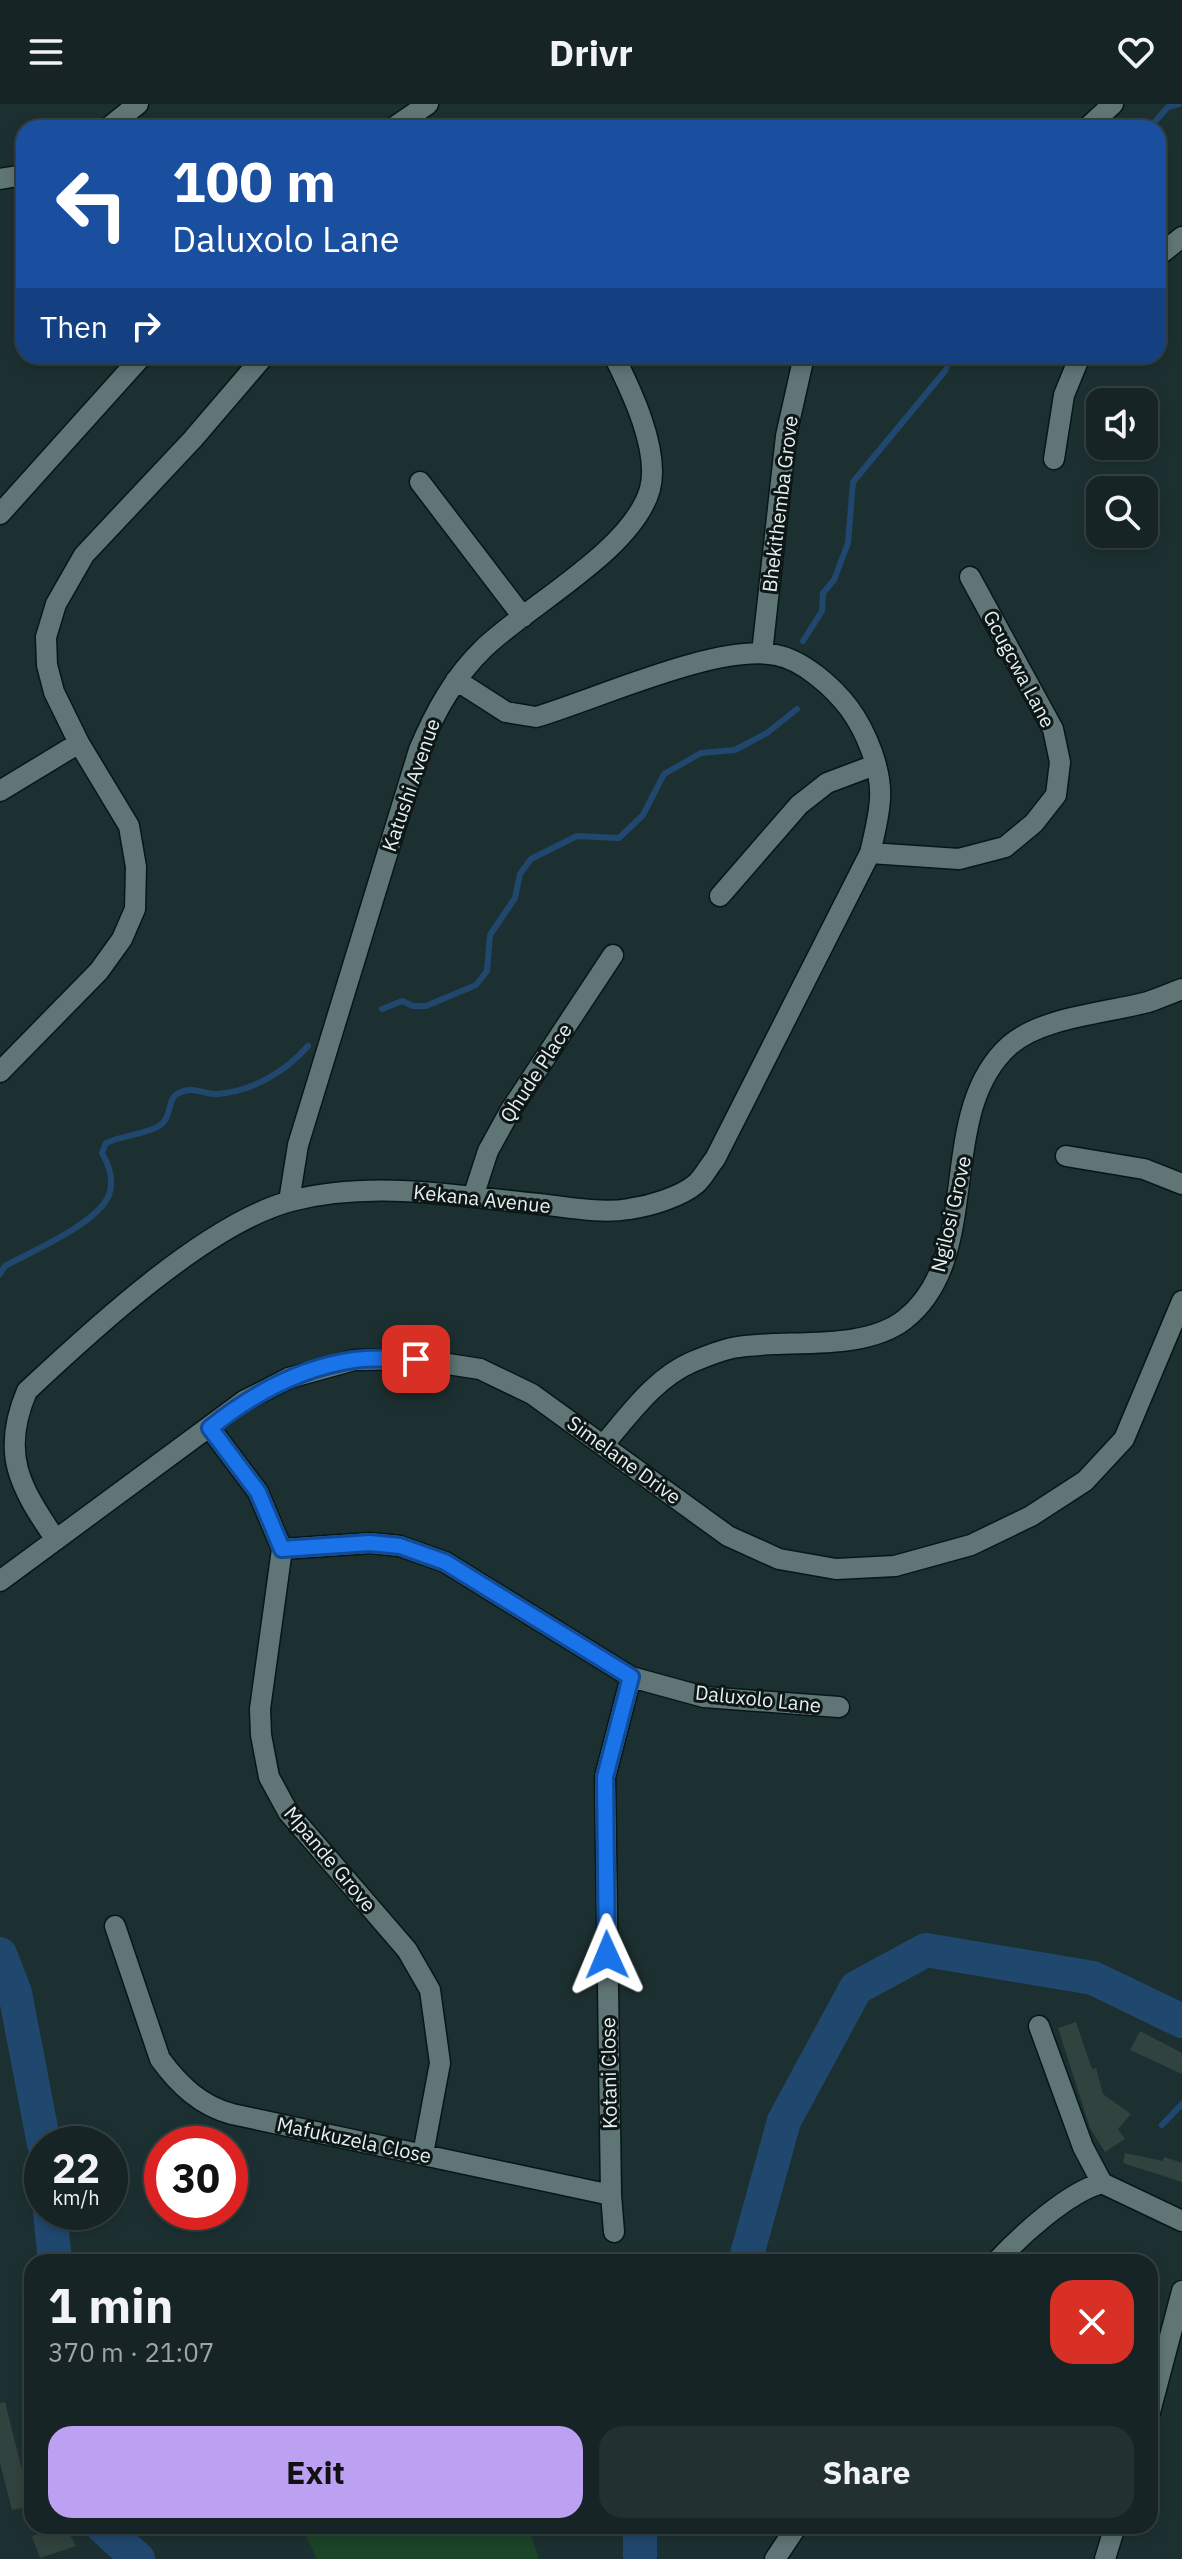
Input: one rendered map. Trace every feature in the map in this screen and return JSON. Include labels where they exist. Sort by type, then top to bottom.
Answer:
[{"type":"street","points":[[118,120],[138,104]]},
{"type":"street","points":[[405,120],[428,104]]},
{"type":"street","points":[[1096,120],[1113,104]]},
{"type":"street","points":[[1166,250],[1182,237]]},
{"type":"street","points":[[0,514],[135,364]]},
{"type":"street","points":[[0,1072],[99,971],[122,939],[135,909],[136,867],[129,826],[79,743],[54,692],[47,665],[46,637],[56,604],[84,555],[193,439],[257,364]]},
{"type":"street","name":"Katushi Avenue","points":[[289,1201],[298,1145],[419,750],[434,713],[456,680],[485,647],[615,542],[639,516],[650,487],[651,455],[631,389],[618,364]]},
{"type":"street","name":"Bhekithemba Grove","points":[[762,653],[786,436],[802,364]]},
{"type":"street","points":[[1054,459],[1064,395],[1077,364]]},
{"type":"street","points":[[420,482],[523,617]]},
{"type":"street","name":"Gcugcwa Lane","points":[[870,853],[959,859],[1005,847],[1034,823],[1056,795],[1060,762],[1053,729],[970,577]]},
{"type":"street","name":"Kekana Avenue","points":[[56,1540],[8,1466],[17,1414],[27,1391],[161,1276],[220,1234],[289,1201],[335,1192],[383,1189],[587,1209],[628,1210],[669,1197],[696,1184],[715,1159],[870,853],[881,797],[875,765],[859,723],[841,697],[809,670],[780,655],[762,653],[721,657],[536,717],[506,712],[456,680]]},
{"type":"street","points":[[0,791],[79,743]]},
{"type":"street","points":[[720,896],[799,805],[827,783],[875,765]]},
{"type":"street","name":"Qhude Place","points":[[473,1197],[488,1151],[510,1111],[613,955]]},
{"type":"street","name":"Ngilosi Grove","points":[[604,1444],[651,1389],[690,1363],[733,1348],[859,1339],[902,1322],[929,1296],[943,1266],[972,1116],[979,1090],[991,1068],[1011,1045],[1037,1029],[1151,1001],[1182,989]]},
{"type":"street","points":[[1066,1156],[1144,1169],[1182,1184]]},
{"type":"street","name":"Simelane Drive","points":[[0,1581],[244,1401],[289,1378],[354,1360],[416,1359],[480,1369],[532,1394],[728,1536],[779,1559],[836,1569],[895,1566],[971,1545],[1031,1516],[1085,1481],[1124,1439],[1182,1301]]},
{"type":"street","points":[[210,1428],[258,1492],[282,1549]]},
{"type":"street","name":"Daluxolo Lane","points":[[282,1549],[370,1543],[400,1546],[445,1562],[631,1677],[704,1697],[839,1707]]},
{"type":"street","name":"Mpande Grove","points":[[282,1549],[260,1709],[261,1735],[269,1777],[288,1812],[407,1950],[430,1990],[440,2063],[423,2154]]},
{"type":"street","name":"Kotani Close","points":[[614,2232],[605,1777],[631,1677]]},
{"type":"street","name":"Mafukuzela Close","points":[[115,1926],[160,2059],[171,2075],[203,2102],[232,2114],[611,2195]]},
{"type":"street","points":[[1039,2026],[1083,2147],[1108,2185],[1182,2221]]},
{"type":"street","points":[[1004,2254],[1074,2196],[1108,2185]]},
{"type":"street","points":[[1158,2386],[1182,2291]]},
{"type":"street","points":[[1161,2376],[1182,2382]]},
{"type":"street","points":[[775,2559],[792,2534]]},
{"type":"street","points":[[1105,2559],[1113,2534]]},
{"type":"green space","points":[[305,2534],[531,2534],[539,2559],[317,2559]]},
{"type":"building","points":[[1076,2022],[1092,2069],[1096,2068],[1103,2094],[1131,2114],[1118,2129],[1125,2139],[1105,2152],[1090,2128],[1058,2028]]},
{"type":"building","points":[[1140,2031],[1182,2053],[1182,2074],[1130,2050]]},
{"type":"building","points":[[1125,2153],[1163,2161],[1164,2157],[1182,2163],[1182,2182],[1123,2163]]},
{"type":"building","points":[[5,2402],[24,2478],[24,2507],[12,2510],[0,2463],[0,2403]]},
{"type":"building","points":[[69,2534],[76,2546],[40,2558],[32,2536]]},
{"type":"waterway","points":[[1156,120],[1168,107],[1179,104]]},
{"type":"waterway","points":[[803,641],[822,611],[823,593],[834,580],[848,543],[853,482],[948,364]]},
{"type":"waterway","points":[[382,1009],[402,1001],[413,1006],[426,1006],[476,985],[487,971],[490,935],[515,898],[520,874],[531,859],[577,836],[619,838],[643,815],[664,774],[701,753],[735,750],[767,733],[797,709]]},
{"type":"waterway","points":[[0,1274],[5,1266],[63,1236],[102,1206],[111,1184],[109,1168],[102,1153],[106,1143],[159,1126],[167,1118],[173,1098],[181,1092],[191,1090],[217,1094],[243,1089],[279,1072],[308,1046]]},
{"type":"waterway","points":[[747,2254],[784,2121],[856,1988],[926,1950],[1093,1978],[1182,2021]]},
{"type":"waterway","points":[[0,1954],[15,1993],[41,2126]]},
{"type":"waterway","points":[[1162,2125],[1182,2104]]},
{"type":"waterway","points":[[52,2230],[54,2254]]},
{"type":"waterway","points":[[111,2534],[138,2559]]},
{"type":"waterway","points":[[640,2534],[640,2559]]},
{"type":"route","points":[[416,1359],[354,1360],[289,1378],[244,1401],[210,1428],[258,1492],[282,1549],[370,1543],[400,1546],[445,1562],[631,1677],[605,1777],[607,1955]]}]
